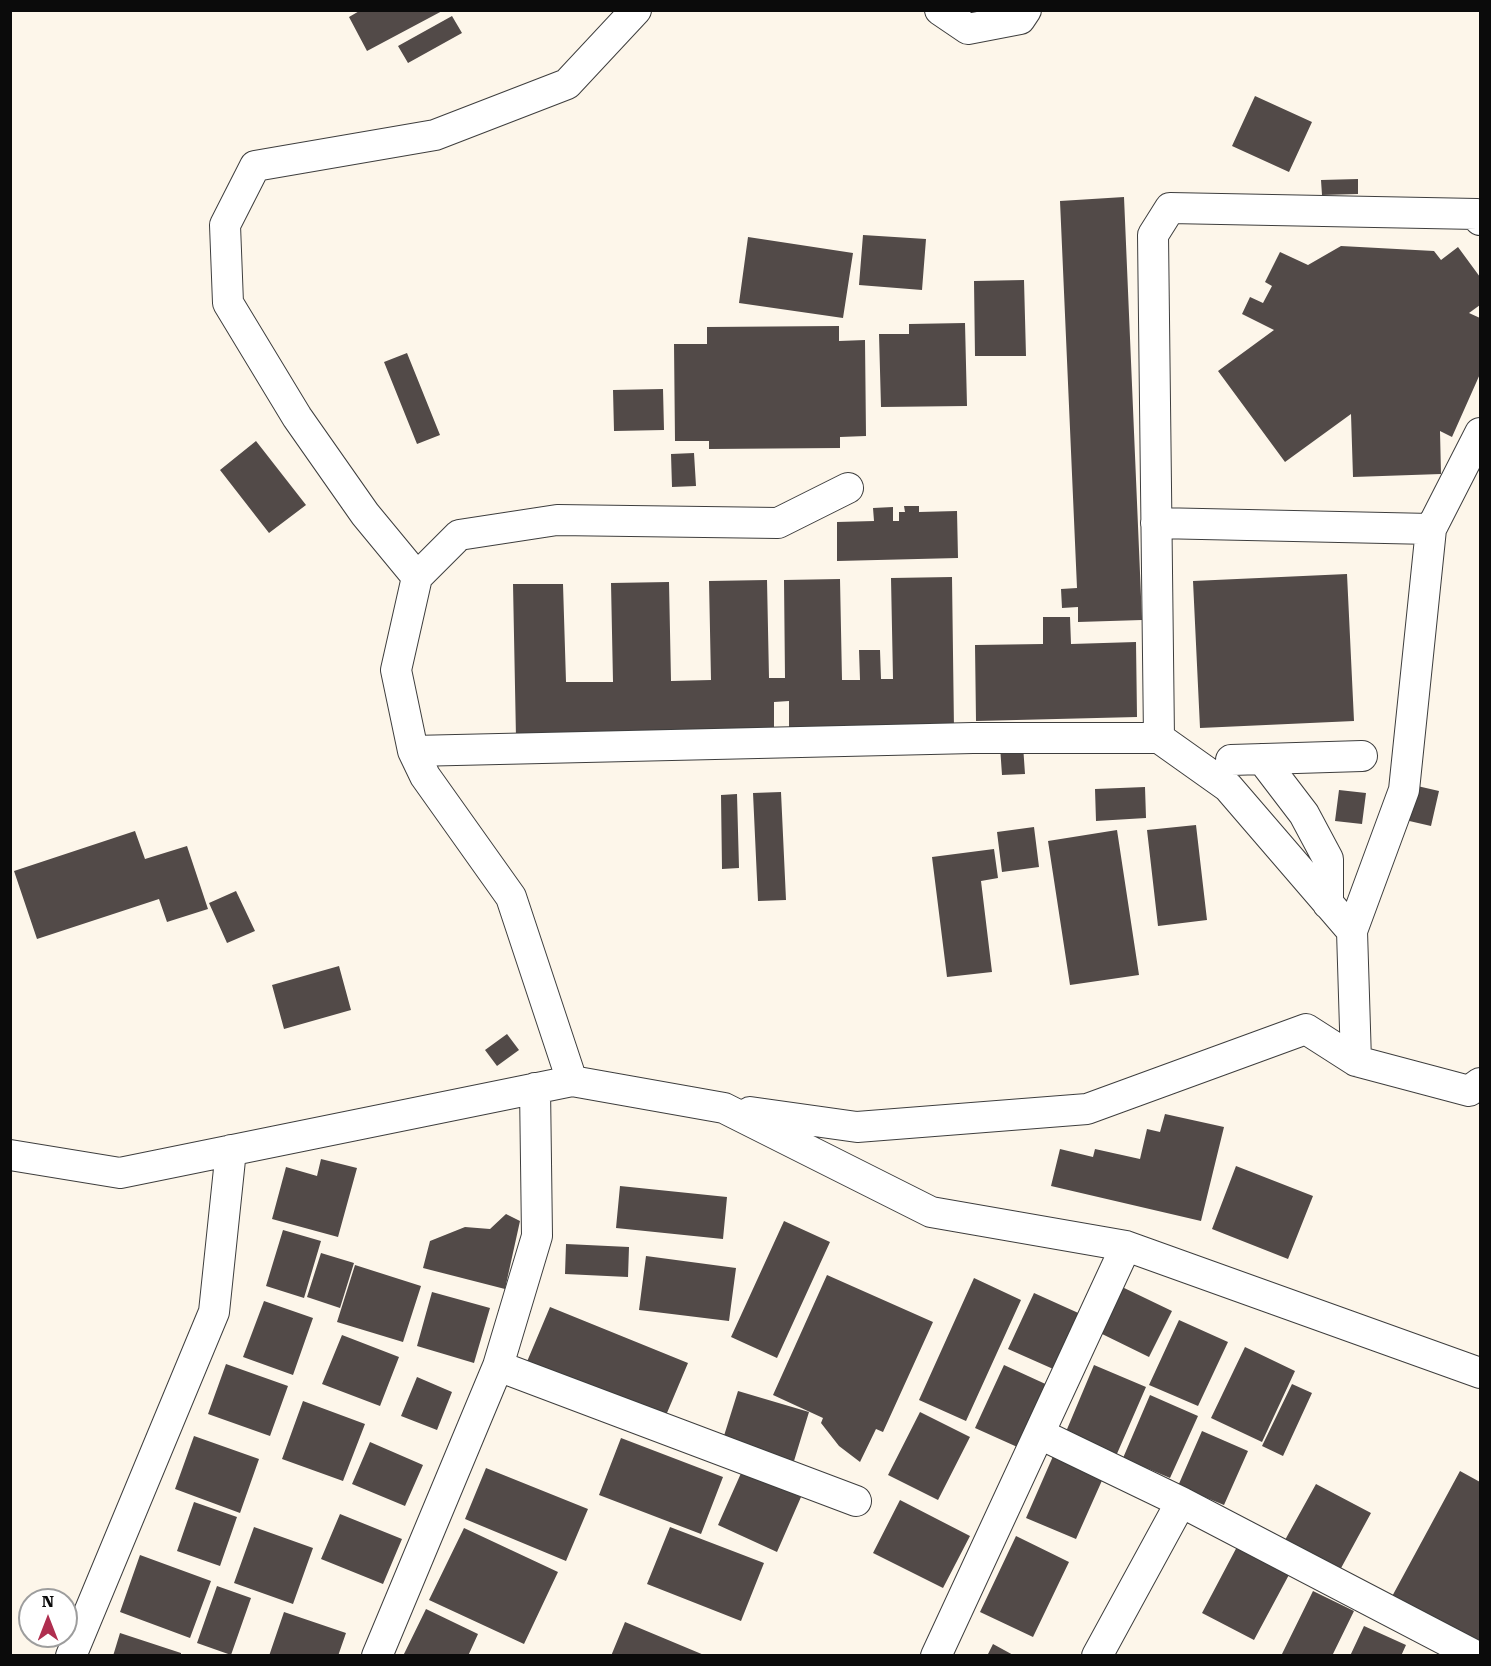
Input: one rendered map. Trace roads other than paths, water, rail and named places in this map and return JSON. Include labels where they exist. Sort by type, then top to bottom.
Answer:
[{"type":"street","points":[[417,576],[365,514],[297,417],[228,303],[225,225],[255,166],[435,135],[567,84],[636,10]]},
{"type":"street","points":[[940,10],[968,29],[1020,19],[1026,10]]},
{"type":"street","points":[[1159,738],[1153,235],[1170,208],[1477,214],[1480,220]]},
{"type":"street","points":[[1356,1061],[1352,931],[1404,790],[1431,529],[1480,433]]},
{"type":"street","points":[[572,1081],[510,897],[424,776],[413,751],[396,670],[417,576],[459,535],[557,520],[778,523],[848,488]]},
{"type":"street","points":[[1156,523],[1431,529]]},
{"type":"street","points":[[413,751],[973,738],[1159,738],[1227,787],[1352,931]]},
{"type":"street","points":[[1231,760],[1362,756]]},
{"type":"street","points":[[1262,759],[1304,814],[1328,859],[1328,903]]},
{"type":"street","points":[[12,1163],[120,1173],[572,1081],[724,1108],[858,1127],[1087,1109],[1306,1029],[1356,1061],[1469,1091],[1480,1083]]},
{"type":"street","points":[[377,1656],[498,1366],[537,1236],[535,1088]]},
{"type":"street","points":[[724,1108],[931,1212],[1126,1246],[1480,1373]]},
{"type":"street","points":[[71,1656],[214,1312],[231,1150]]},
{"type":"street","points":[[936,1656],[1126,1246]]},
{"type":"street","points":[[498,1366],[856,1501]]},
{"type":"street","points":[[1040,1434],[1181,1502],[1476,1656]]},
{"type":"street","points":[[1097,1656],[1181,1502]]}]
